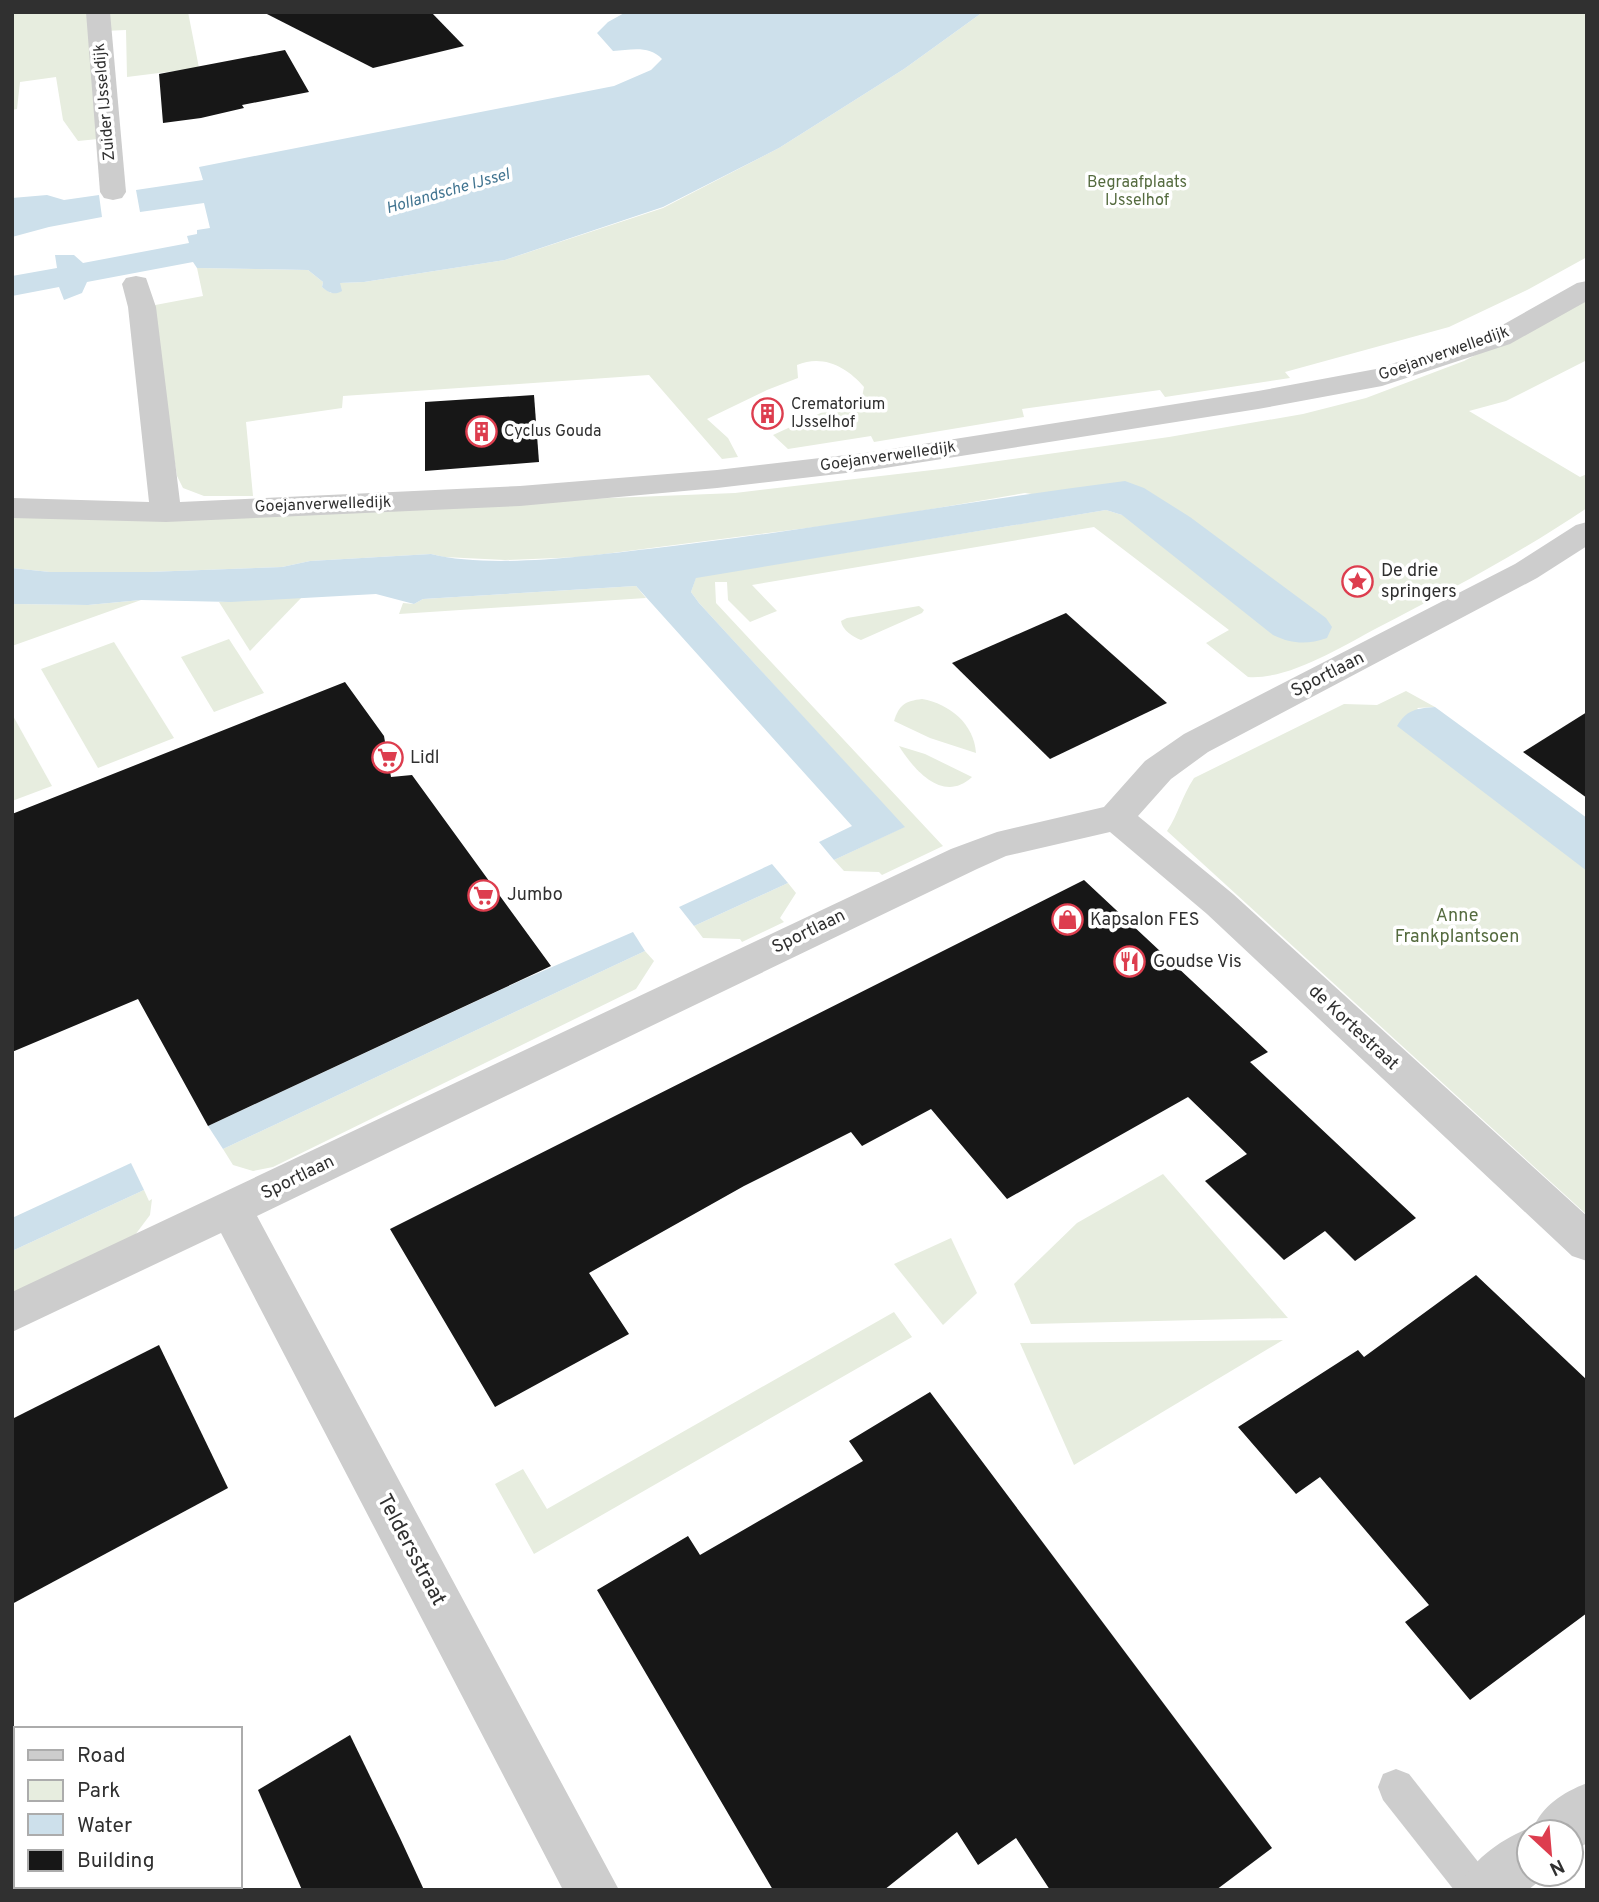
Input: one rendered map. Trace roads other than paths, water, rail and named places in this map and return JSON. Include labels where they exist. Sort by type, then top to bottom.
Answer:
[{"type":"street","name":"Zuider IJsseldijk","points":[[99,12],[102,80],[113,191]]},
{"type":"street","points":[[136,284],[142,307],[166,512]]},
{"type":"street","name":"Goejanverwelledijk","points":[[12,508],[166,512],[520,496],[716,480],[872,461],[1258,400],[1382,377],[1500,338],[1587,289]]},
{"type":"street","name":"Sportlaan","points":[[12,1312],[964,859],[997,845],[1116,817],[1158,769],[1196,743],[1526,571],[1587,532]]},
{"type":"street","name":"de Kortestraat","points":[[1116,817],[1220,904],[1587,1243]]},
{"type":"street","name":"Teldersstraat","points":[[231,1210],[592,1890]]},
{"type":"street","points":[[1485,1890],[1515,1866]]},
{"type":"lane","points":[[1396,1787],[1477,1890]]},
{"type":"water","name":"Hollandsche IJssel","points":[[626,12],[983,12],[904,69],[779,148],[663,207],[505,260],[364,282],[340,283],[342,291],[336,293],[322,287],[323,282],[308,270],[197,268],[193,262],[87,282],[82,293],[64,300],[59,287],[12,296],[12,276],[57,268],[55,255],[74,255],[83,263],[189,243],[187,236],[197,234],[197,230],[210,228],[204,203],[140,212],[136,190],[203,180],[199,167],[614,86],[651,70],[662,59],[657,55],[639,49],[613,51],[597,33],[608,22]]},
{"type":"water","points":[[47,195],[64,200],[99,195],[102,217],[12,237],[12,198]]},
{"type":"water","points":[[1125,481],[1144,488],[1190,517],[1326,618],[1332,627],[1327,638],[1300,642],[1273,635],[1122,515],[1106,510],[696,578],[691,592],[699,603],[905,827],[834,860],[819,842],[852,826],[636,586],[423,599],[414,604],[376,594],[231,602],[141,600],[88,605],[12,604],[12,568],[50,572],[148,572],[282,567],[310,561],[431,554],[481,561],[568,558],[768,534]]},
{"type":"water","points":[[1435,707],[1587,818],[1587,871],[1397,726],[1404,716],[1413,711]]},
{"type":"water","points":[[772,864],[788,883],[694,926],[679,907]]},
{"type":"water","points":[[633,932],[645,951],[223,1149],[208,1126],[522,980]]},
{"type":"water","points":[[131,1163],[144,1190],[12,1251],[12,1218]]},
{"type":"place","name":"Crematorium IJsselhof","points":[[768,414]]},
{"type":"place","name":"Cyclus Gouda","points":[[481,432]]},
{"type":"place","name":"De drie springers","points":[[1358,581]]},
{"type":"place","name":"Lidl","points":[[387,758]]},
{"type":"place","name":"Jumbo","points":[[484,895]]},
{"type":"place","name":"Kapsalon FES","points":[[1067,920]]},
{"type":"place","name":"Goudse Vis","points":[[1130,962]]},
{"type":"park label","name":"Begraafplaats IJsselhof","points":[[1137,192]]},
{"type":"park label","name":"Anne Frankplantsoen","points":[[1457,926]]}]
